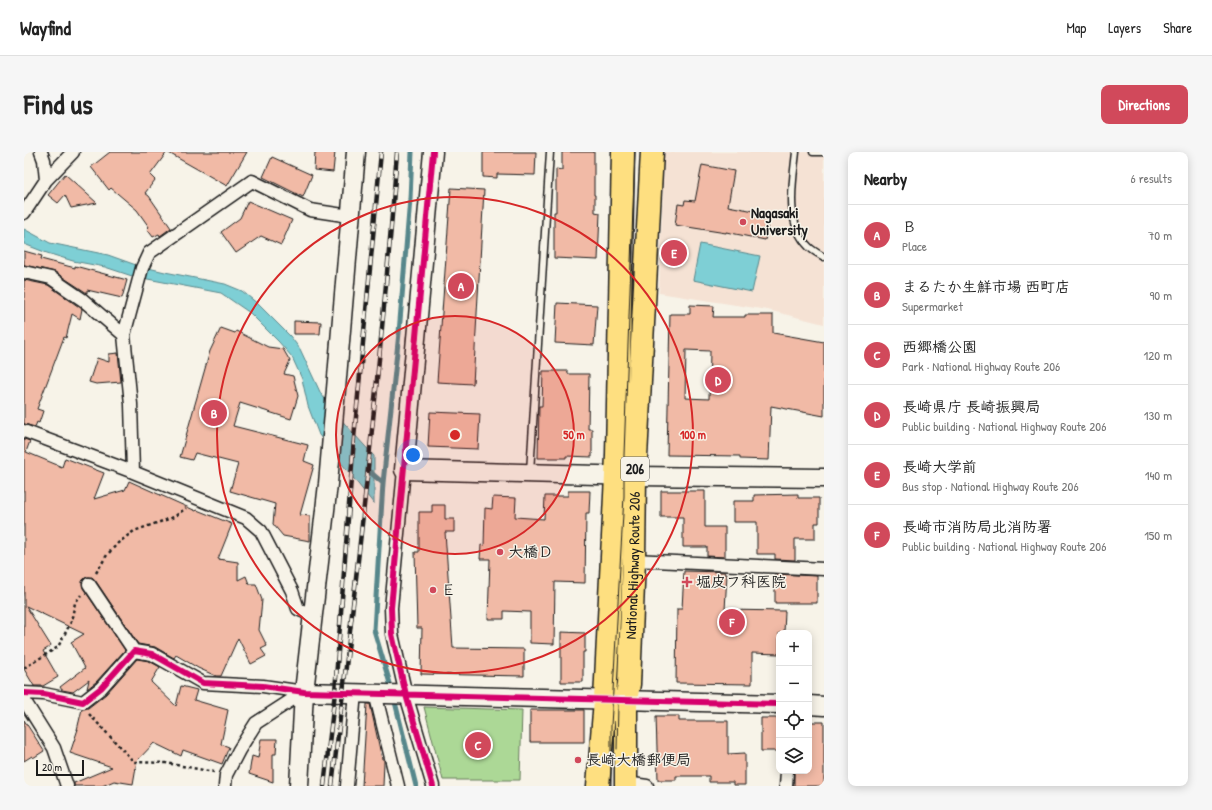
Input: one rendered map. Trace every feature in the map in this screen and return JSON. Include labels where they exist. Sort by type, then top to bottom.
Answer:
[{"type":"highway","name":"National Highway Route 206","points":[[615,700],[629,684],[634,560],[625,476],[617,455],[624,152]]},
{"type":"highway","name":"National Highway Route 206","points":[[598,786],[615,700],[625,476],[652,152]]},
{"type":"highway","name":"National Highway Route 206","points":[[615,700],[633,785]]},
{"type":"street","points":[[41,152],[44,160],[46,180]]},
{"type":"street","points":[[24,212],[46,180],[73,152]]},
{"type":"street","points":[[299,786],[304,692],[328,484],[356,152]]},
{"type":"street","points":[[433,152],[391,608],[392,634],[405,695],[433,786]]},
{"type":"street","points":[[133,472],[131,404],[124,335],[142,268],[149,253],[252,181],[310,210],[350,216]]},
{"type":"street","points":[[24,272],[51,278],[83,300],[124,335]]},
{"type":"street","points":[[24,431],[133,472],[246,518],[261,531],[292,591],[298,609],[312,615]]},
{"type":"street","points":[[404,470],[625,476],[824,478]]},
{"type":"street","points":[[634,560],[824,569]]},
{"type":"street","points":[[89,584],[134,651],[152,654],[203,683],[263,686],[304,692],[355,692],[405,695],[776,704]]},
{"type":"street","points":[[24,694],[44,694],[83,702],[101,688],[134,651]]},
{"type":"street","points":[[226,780],[239,750],[256,723],[304,692]]},
{"type":"street","points":[[347,786],[355,692]]},
{"type":"street","points":[[378,693],[398,786]]},
{"type":"street","points":[[24,700],[54,748],[67,786]]},
{"type":"street","points":[[812,705],[824,706]]},
{"type":"street","points":[[786,786],[787,774]]},
{"type":"lane","points":[[530,473],[550,152]]},
{"type":"lane","points":[[796,152],[793,177],[792,208],[797,231],[809,247],[824,257]]},
{"type":"lane","points":[[813,152],[824,152]]},
{"type":"path","points":[[24,668],[58,647],[71,622],[75,603],[107,555],[118,543],[134,531],[174,517],[197,499]]},
{"type":"path","points":[[77,701],[134,762],[166,763],[226,780]]},
{"type":"shaded area","name":"Nagasaki University","points":[[664,152],[824,152],[824,324],[768,310],[659,293]]},
{"type":"green space","points":[[424,707],[522,710],[520,780],[443,780]]},
{"type":"water","points":[[24,229],[50,243],[108,255],[136,265],[165,272],[225,284],[242,291],[258,304],[290,336],[300,349],[321,394],[345,424],[374,456],[374,504],[319,435],[308,406],[302,379],[292,357],[250,313],[221,293],[132,276],[105,267],[73,261],[47,253],[24,244]]},
{"type":"water","points":[[700,244],[760,256],[752,292],[693,280]]},
{"type":"building","points":[[110,152],[167,152],[150,175],[155,180],[145,193],[149,196],[171,228],[160,236],[159,234],[153,237],[147,229],[149,227],[137,210],[111,188],[109,190],[91,167]]},
{"type":"building","points":[[167,152],[247,152],[227,186]]},
{"type":"building","points":[[315,152],[335,152],[333,172],[314,170]]},
{"type":"building","points":[[483,152],[536,152],[535,175],[497,174],[497,178],[483,177]]},
{"type":"building","points":[[562,152],[594,152],[595,212],[600,213],[598,260],[554,258],[556,169],[562,170]]},
{"type":"building","points":[[272,157],[312,175],[303,197],[263,177]]},
{"type":"building","points":[[702,165],[734,171],[728,206],[770,214],[765,240],[726,232],[675,225],[678,204],[684,205],[685,200],[695,201]]},
{"type":"building","points":[[65,174],[97,203],[71,208],[65,195],[58,203],[48,195]]},
{"type":"building","points":[[451,188],[484,190],[473,384],[437,382]]},
{"type":"building","points":[[248,201],[292,220],[281,245],[261,236],[236,253],[221,232],[240,218]]},
{"type":"building","points":[[24,251],[42,256],[41,259],[75,268],[75,266],[127,280],[122,298],[87,290],[87,293],[55,272],[24,265]]},
{"type":"building","points":[[24,280],[48,285],[82,309],[80,319],[72,314],[66,338],[64,337],[37,409],[43,411],[39,423],[37,422],[35,427],[24,424]]},
{"type":"building","points":[[557,303],[597,305],[594,345],[555,343]]},
{"type":"building","points":[[690,305],[714,306],[713,317],[773,315],[773,333],[824,342],[824,416],[771,406],[769,460],[740,459],[740,456],[667,455],[670,314],[690,314]],"holes":[[[686,350],[710,351],[709,399],[685,398]]]},
{"type":"building","points":[[294,321],[321,322],[320,334],[294,334]]},
{"type":"building","points":[[221,328],[235,333],[236,331],[268,347],[283,349],[290,361],[284,374],[293,376],[298,396],[291,419],[240,403],[233,426],[308,445],[304,461],[314,465],[300,515],[310,516],[310,541],[283,536],[273,524],[275,504],[230,491],[238,464],[195,453],[192,460],[180,457],[210,351]]},
{"type":"building","points":[[118,353],[121,382],[96,384],[89,382],[97,358],[109,362],[109,354]]},
{"type":"building","points":[[543,371],[568,371],[568,374],[589,374],[588,429],[592,429],[592,457],[566,456],[566,458],[538,458],[539,406],[542,406]]},
{"type":"building","points":[[430,412],[480,414],[478,449],[428,447]]},
{"type":"building","points":[[24,439],[30,441],[26,452],[62,467],[65,458],[104,473],[94,499],[125,490],[129,481],[196,511],[197,510],[232,524],[218,559],[238,562],[238,580],[246,576],[249,584],[256,584],[262,600],[259,630],[267,646],[261,649],[266,656],[251,664],[238,638],[221,676],[216,676],[198,668],[176,655],[174,658],[155,647],[138,644],[95,580],[92,577],[88,577],[82,581],[83,588],[125,650],[96,682],[87,689],[89,680],[73,692],[62,690],[60,687],[85,668],[71,642],[84,634],[26,606],[51,646],[43,651],[58,677],[43,686],[34,686],[24,669]]},
{"type":"building","points":[[568,491],[590,491],[589,513],[586,513],[585,583],[555,582],[554,644],[530,643],[530,612],[504,611],[504,619],[488,619],[490,559],[480,559],[481,545],[484,546],[485,508],[492,509],[493,497],[516,498],[515,517],[544,519],[545,496],[568,496]]},
{"type":"building","points":[[661,491],[705,491],[705,527],[725,527],[725,557],[707,556],[707,547],[683,547],[683,517],[661,517]]},
{"type":"building","points":[[798,494],[798,498],[819,498],[819,523],[815,523],[815,539],[795,539],[795,560],[775,559],[775,554],[757,554],[757,522],[733,522],[733,501],[754,501],[754,495]]},
{"type":"building","points":[[432,505],[445,505],[445,519],[454,519],[454,532],[445,532],[453,648],[524,649],[524,676],[421,674],[422,628],[417,628],[415,552],[419,552],[419,512],[432,512]]},
{"type":"building","points":[[684,571],[725,572],[725,574],[727,574],[725,610],[785,611],[784,630],[776,630],[776,654],[752,653],[752,684],[676,683],[677,609],[682,609]]},
{"type":"building","points":[[775,574],[817,576],[817,603],[775,603]]},
{"type":"building","points":[[561,632],[585,633],[585,652],[583,652],[583,682],[561,682]]},
{"type":"building","points":[[137,659],[149,661],[160,667],[151,682],[176,706],[181,686],[197,690],[194,700],[228,710],[221,744],[229,747],[222,764],[183,750],[181,756],[154,743],[137,761],[133,784],[114,781],[102,786],[74,786],[74,783],[112,767],[70,753],[78,729],[77,730],[82,709],[88,708],[106,694]]},
{"type":"building","points":[[367,704],[370,704],[382,759],[384,759],[383,786],[362,786]]},
{"type":"building","points":[[530,710],[584,710],[584,742],[530,742]]},
{"type":"building","points":[[656,716],[679,716],[679,721],[728,721],[728,754],[745,753],[745,785],[733,785],[733,782],[709,782],[709,776],[676,776],[676,780],[658,780]]},
{"type":"building","points":[[761,718],[776,718],[776,751],[761,751]]},
{"type":"building","points":[[24,720],[44,751],[33,758],[32,756],[24,761]]},
{"type":"building","points":[[812,722],[824,722],[824,786],[794,786],[794,774],[812,774]]},
{"type":"building","points":[[261,739],[277,739],[276,754],[273,754],[273,782],[249,774],[252,756],[258,758]]},
{"type":"waterway","points":[[392,690],[374,630],[383,483],[399,333],[410,199],[412,152]]},
{"type":"waterway","points":[[370,472],[383,483]]},
{"type":"waterway","points":[[394,698],[416,786]]},
{"type":"tram line","points":[[611,786],[611,726],[624,496],[624,455],[635,152]]},
{"type":"tram line","points":[[617,749],[618,705]]},
{"type":"railway","points":[[324,786],[335,692],[354,438],[381,152]]},
{"type":"railway","points":[[332,786],[368,469],[384,311],[397,152]]},
{"type":"cycle path","points":[[433,152],[391,608],[392,634],[406,695],[433,786]]},
{"type":"cycle path","points":[[24,693],[44,694],[83,702],[101,688],[134,651],[152,654],[203,683],[263,686],[304,692],[776,704]]},
{"type":"place","name":"Nagasaki University","points":[[743,222]]},
{"type":"place","name":"長崎大学前","points":[[674,253]]},
{"type":"place","name":"Ｂ","points":[[461,286]]},
{"type":"place","name":"長崎県庁 長崎振興局","points":[[718,380]]},
{"type":"place","name":"まるたか生鮮市場 西町店","points":[[214,413]]},
{"type":"place","name":"大橋Ｄ","points":[[500,552]]},
{"type":"place","name":"堀皮フ科医院","points":[[687,582]]},
{"type":"place","name":"Ｅ","points":[[433,590]]},
{"type":"place","name":"長崎市消防局北消防署","points":[[732,622]]},
{"type":"place","name":"西郷橋公園","points":[[478,745]]},
{"type":"place","name":"長崎大橋郵便局","points":[[578,760]]}]
